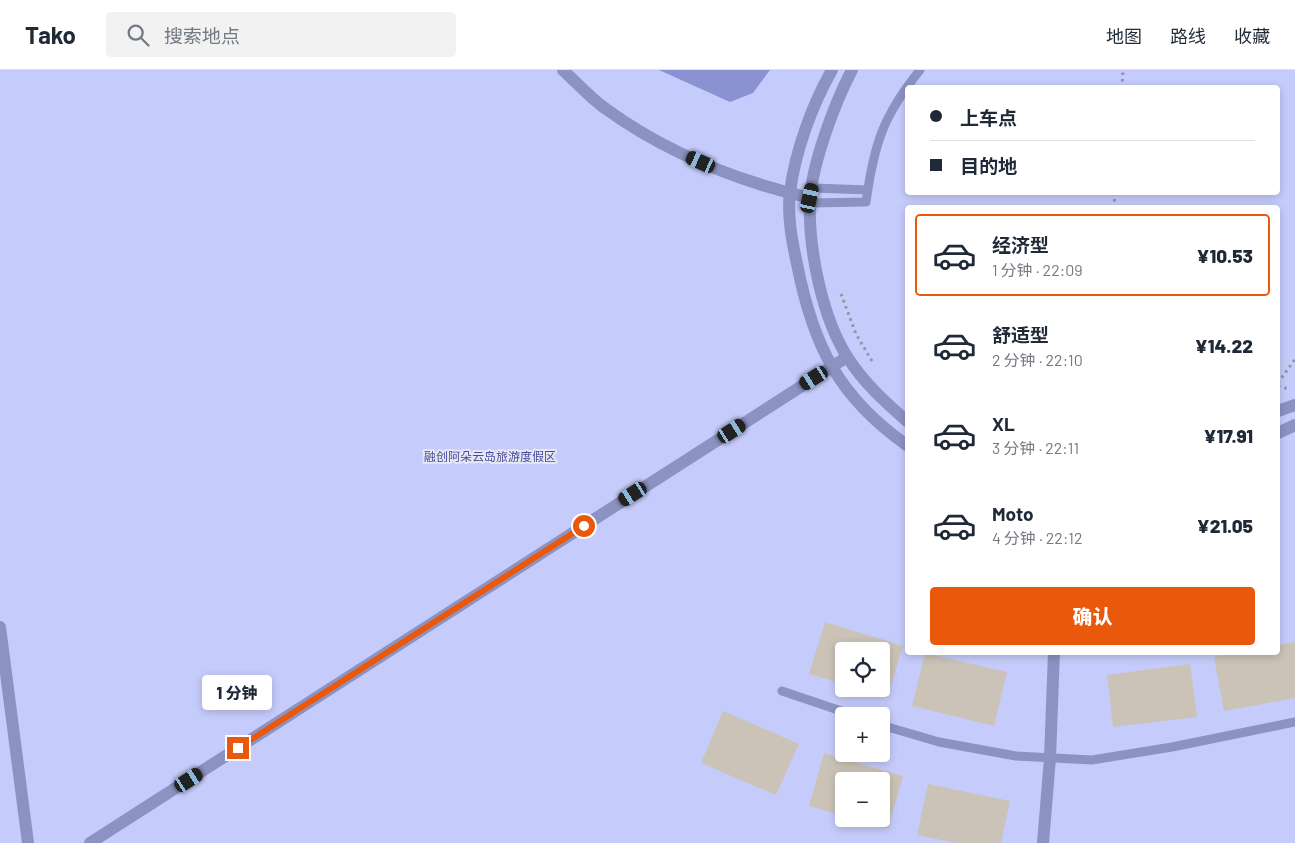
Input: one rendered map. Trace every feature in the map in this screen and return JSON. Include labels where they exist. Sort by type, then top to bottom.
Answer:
[{"type":"street","points":[[563,70],[604,108],[670,149],[731,176],[790,193],[811,196]]},
{"type":"street","points":[[832,70],[811,114],[790,193],[793,245],[816,335],[830,368],[853,399],[905,443]]},
{"type":"street","points":[[852,70],[830,122],[811,196],[810,225],[820,284],[828,314],[847,357],[882,400],[905,419]]},
{"type":"street","points":[[90,843],[847,357]]},
{"type":"street","points":[[1280,410],[1295,404]]},
{"type":"street","points":[[1280,432],[1295,425]]},
{"type":"street","points":[[0,627],[28,843]]},
{"type":"street","points":[[1043,843],[1050,758],[1054,655]]},
{"type":"lane","points":[[908,85],[920,70]]},
{"type":"lane","points":[[811,196],[866,202],[871,162],[883,126],[905,89]]},
{"type":"lane","points":[[811,196],[868,190]]},
{"type":"lane","points":[[782,691],[835,709]]},
{"type":"lane","points":[[890,728],[939,742],[1016,756],[1092,760],[1172,748],[1295,722]]},
{"type":"path","points":[[1122,85],[1123,70]]},
{"type":"path","points":[[839,291],[856,334],[874,364]]},
{"type":"path","points":[[1280,381],[1295,359]]},
{"type":"path","points":[[1280,385],[1287,389],[1295,387]]},
{"type":"green space","name":"融创阿朵云岛旅游度假区","points":[[0,70],[1295,70],[1295,843],[0,843]]},
{"type":"shaded area","points":[[659,70],[770,70],[753,93],[730,102]]},
{"type":"building","points":[[825,622],[890,642],[835,642],[835,681],[809,674]]},
{"type":"building","points":[[890,642],[903,646],[890,688]]},
{"type":"building","points":[[1295,642],[1295,698],[1224,711],[1214,657],[1224,655],[1280,655],[1280,645]]},
{"type":"building","points":[[925,655],[934,655],[1007,672],[994,726],[912,706]]},
{"type":"building","points":[[1190,664],[1197,717],[1113,727],[1107,675]]},
{"type":"building","points":[[723,711],[799,744],[776,795],[701,763]]},
{"type":"building","points":[[824,753],[835,756],[835,762],[855,762],[889,772],[835,772],[835,813],[809,806]]},
{"type":"building","points":[[890,772],[903,776],[890,822]]},
{"type":"building","points":[[928,784],[1010,801],[1001,843],[956,843],[917,835]]},
{"type":"route","points":[[238,748],[584,526]]}]
